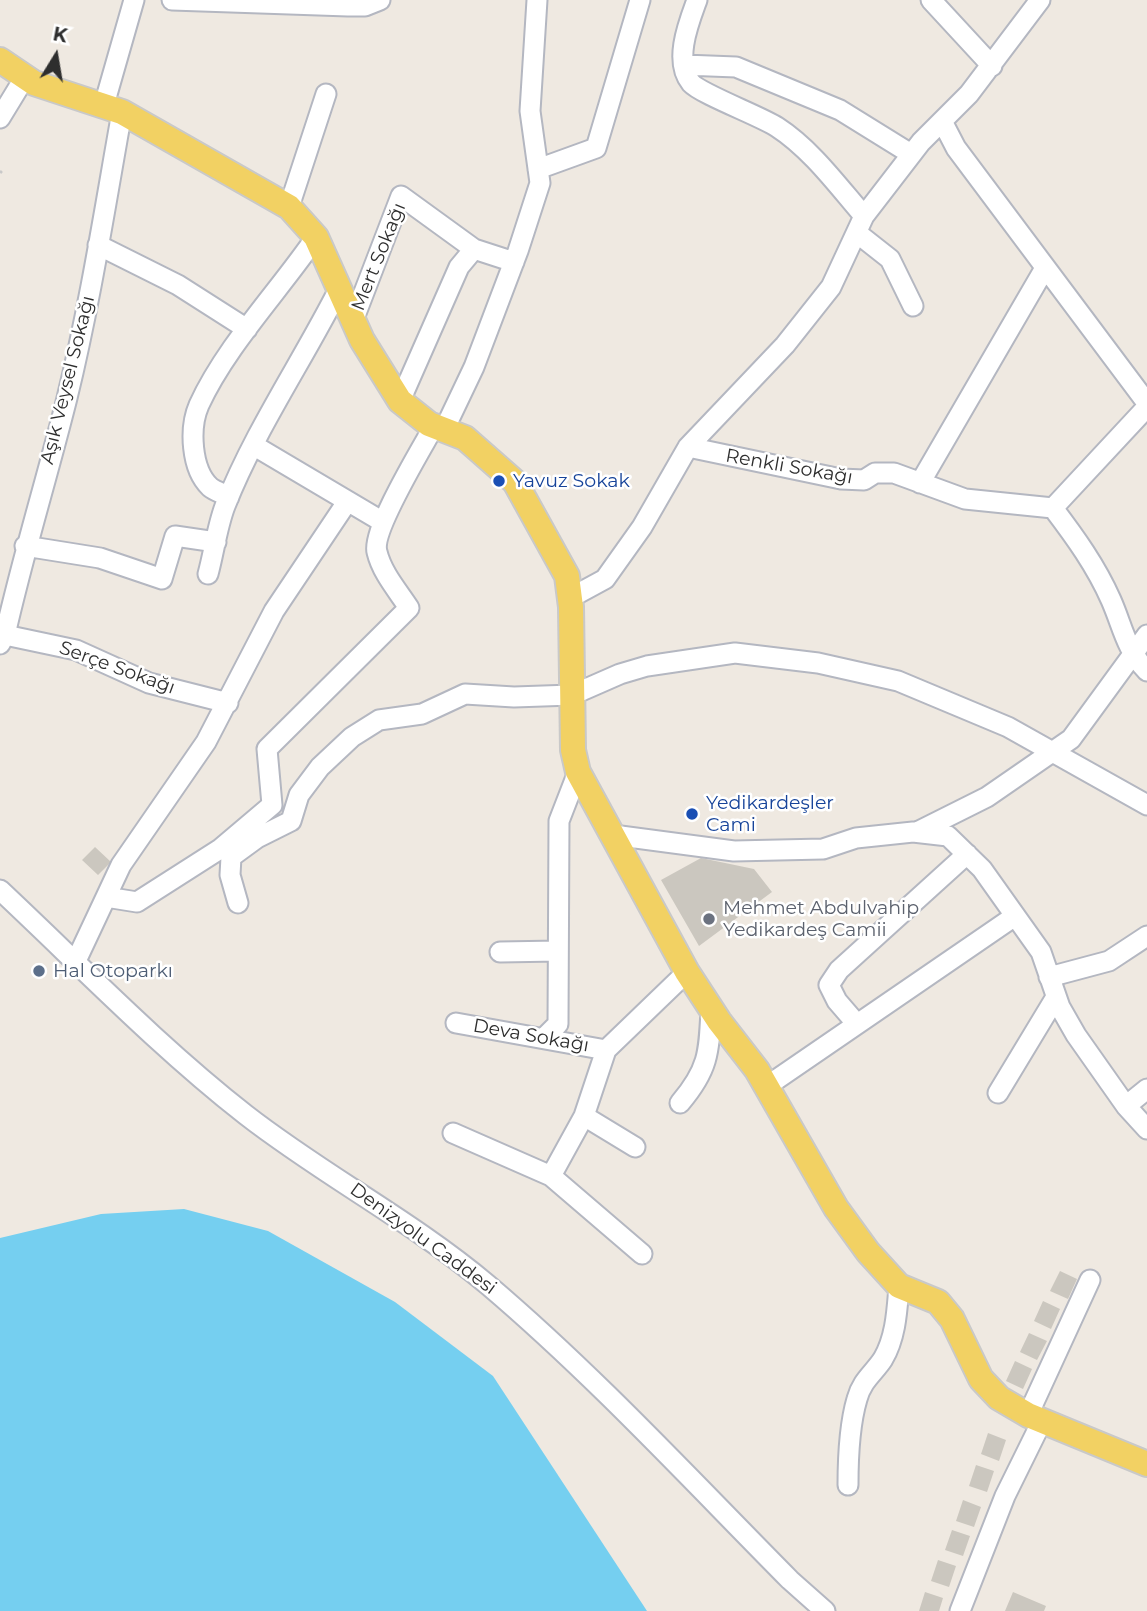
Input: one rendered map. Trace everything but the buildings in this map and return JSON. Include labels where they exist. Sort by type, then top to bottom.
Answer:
[{"type":"main road","points":[[0,60],[34,83],[113,108],[289,207],[316,237],[353,321],[400,401],[439,428],[465,438],[515,482],[567,576],[570,598],[573,750],[579,772],[687,972],[766,1086],[836,1208],[868,1252],[900,1286],[938,1302],[952,1319],[981,1379],[999,1398],[1035,1418],[1147,1464]]},
{"type":"street","name":"Aşık Veysel Sokağı","points":[[3,639],[25,546],[67,399],[98,245],[113,108],[134,0]]},
{"type":"street","points":[[172,0],[348,6],[365,6],[380,0]]},
{"type":"street","points":[[106,897],[137,902],[220,849],[272,804],[267,748],[409,608],[384,570],[375,549],[383,522],[474,367],[514,262],[540,183],[530,111],[537,0]]},
{"type":"street","points":[[538,169],[596,148],[640,0]]},
{"type":"street","points":[[697,0],[686,30],[684,65],[692,83],[779,128],[818,163],[860,225],[890,259],[913,306]]},
{"type":"street","points":[[931,0],[992,66]]},
{"type":"street","points":[[570,598],[605,579],[642,527],[688,447],[785,345],[816,307],[831,287],[860,225],[911,154],[992,66],[1041,0]]},
{"type":"street","points":[[684,65],[736,67],[840,110],[911,154]]},
{"type":"street","points":[[0,118],[25,77]]},
{"type":"street","points":[[289,207],[326,94]]},
{"type":"street","points":[[942,121],[956,148],[1147,405],[1053,508],[1086,552],[1111,600],[1131,654],[1147,671]]},
{"type":"street","name":"Mert Sokağı","points":[[353,321],[401,196],[474,249],[514,262]]},
{"type":"street","points":[[229,497],[210,486],[194,458],[198,407],[247,328],[316,237]]},
{"type":"street","points":[[98,245],[178,285],[247,328]]},
{"type":"street","points":[[400,401],[459,267],[474,249]]},
{"type":"street","points":[[920,483],[1045,268]]},
{"type":"street","points":[[208,574],[229,497],[253,445],[308,351],[339,289]]},
{"type":"street","points":[[253,445],[383,522]]},
{"type":"street","name":"Renkli Sokağı","points":[[688,447],[841,479],[864,480],[876,473],[894,473],[965,499],[1053,508]]},
{"type":"street","points":[[75,963],[121,865],[206,742],[274,611],[347,502]]},
{"type":"street","points":[[25,546],[100,558],[162,579],[175,536],[216,542]]},
{"type":"street","points":[[917,832],[987,797],[1071,739],[1147,635]]},
{"type":"street","name":"Serçe Sokağı","points":[[3,639],[76,650],[149,683],[228,703]]},
{"type":"street","points":[[238,903],[230,874],[231,857],[257,838],[291,821],[299,795],[320,767],[352,737],[379,720],[422,714],[465,694],[514,697],[572,695],[620,674],[658,664],[735,653],[774,656],[898,681],[958,705],[1053,751],[1147,806]]},
{"type":"street","points":[[545,1038],[558,1024],[559,821],[579,772]]},
{"type":"street","points":[[613,835],[734,850],[823,849],[856,838],[917,832],[948,836],[982,869],[1041,952],[1056,997],[1076,1035],[1126,1106],[1147,1129]]},
{"type":"street","points":[[856,1023],[837,1002],[829,985],[967,854]]},
{"type":"street","name":"Denizyolu Caddesi","points":[[0,890],[145,1030],[247,1115],[429,1241],[484,1282],[553,1341],[790,1580],[825,1611]]},
{"type":"street","points":[[766,1086],[1015,916]]},
{"type":"street","points":[[1049,977],[1109,961],[1147,936]]},
{"type":"street","points":[[500,952],[558,951]]},
{"type":"street","points":[[551,1176],[584,1115],[606,1049],[687,972]]},
{"type":"street","points":[[999,1093],[1056,997]]},
{"type":"street","points":[[680,1103],[700,1080],[710,1047],[711,1009]]},
{"type":"street","name":"Deva Sokağı","points":[[456,1023],[606,1049]]},
{"type":"street","points":[[1126,1106],[1147,1089]]},
{"type":"street","points":[[584,1115],[635,1147]]},
{"type":"street","points":[[453,1133],[551,1176],[642,1254]]},
{"type":"street","points":[[960,1611],[1090,1280]]},
{"type":"street","points":[[848,1485],[848,1454],[857,1398],[869,1373],[883,1360],[891,1337],[900,1286]]},
{"type":"water","points":[[184,1209],[268,1231],[395,1302],[493,1376],[647,1611],[0,1611],[0,1238],[101,1214]]},
{"type":"place","name":"Yavuz Sokak","points":[[499,481]]},
{"type":"place","name":"Yedikardeşler Cami","points":[[692,814]]},
{"type":"place","name":"Mehmet Abdulvahip Yedikardeş Camii","points":[[709,919]]},
{"type":"place","name":"Hal Otoparkı","points":[[39,971]]}]
